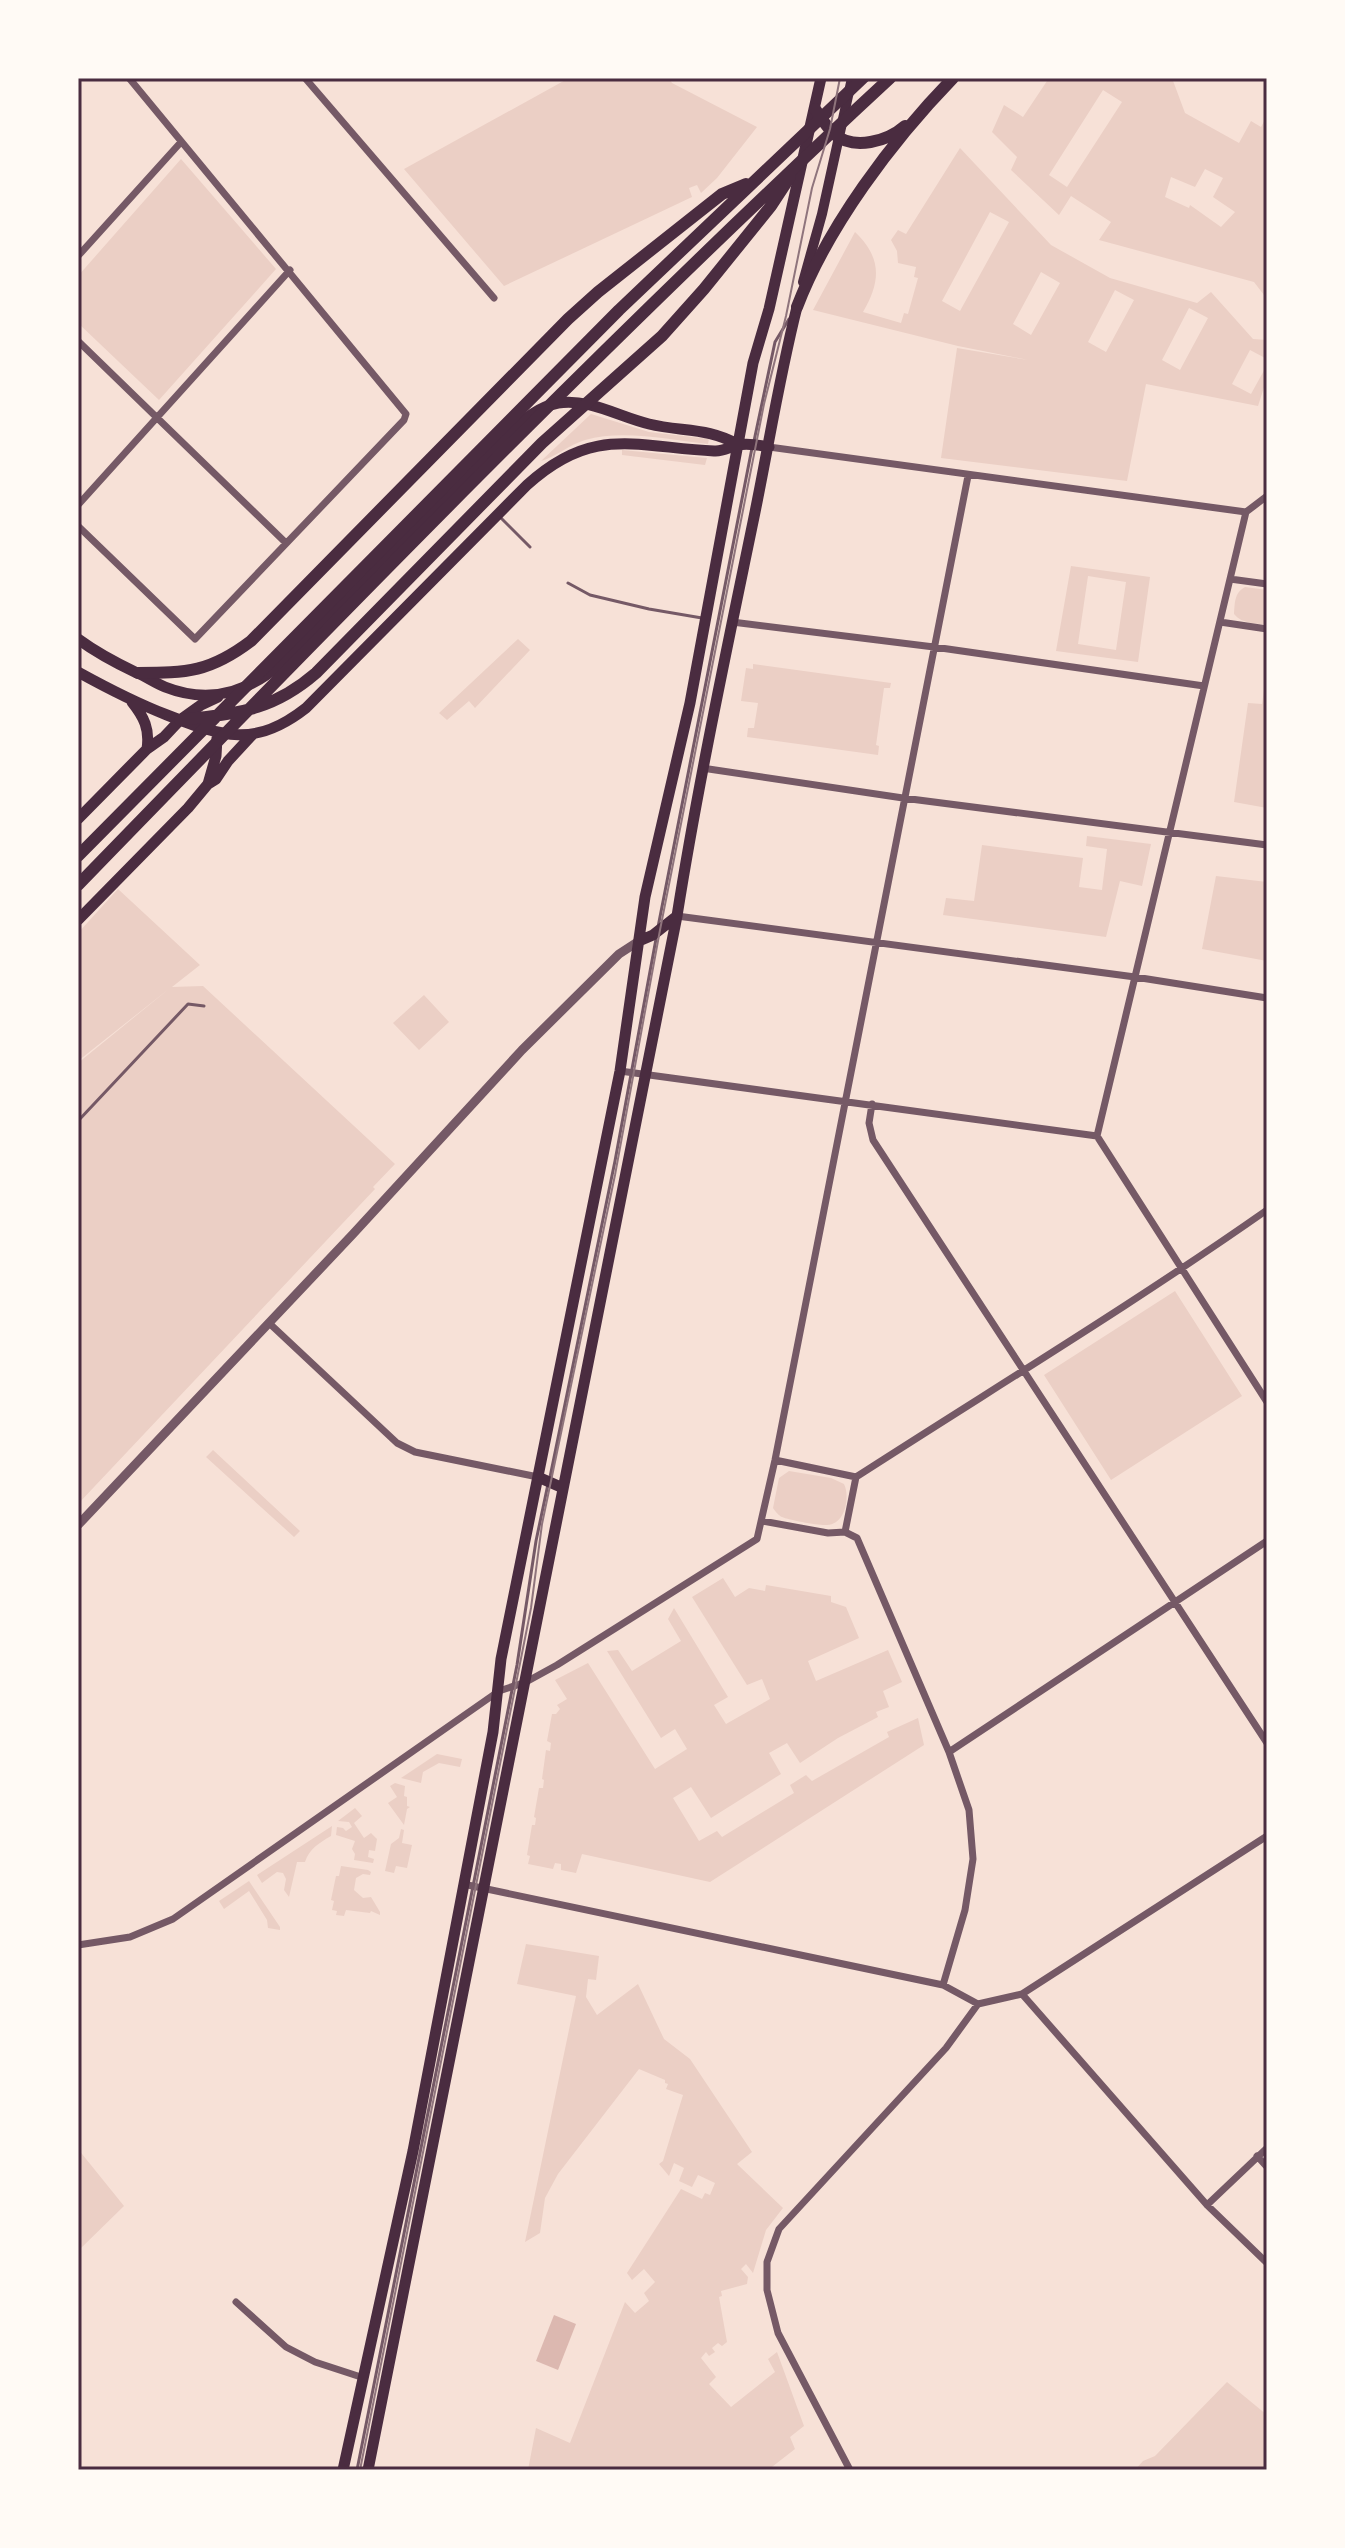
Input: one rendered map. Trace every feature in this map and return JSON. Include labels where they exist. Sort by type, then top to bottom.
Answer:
[{"type":"highway","points":[[78,856],[519,409],[863,78]]},
{"type":"highway","points":[[78,885],[676,279],[890,78]]},
{"type":"highway","points":[[797,307],[806,283],[828,244],[874,172],[917,117],[953,78]]},
{"type":"highway","points":[[815,109],[832,133],[844,140],[872,142],[899,131],[917,117]]},
{"type":"highway","points":[[180,720],[250,711],[303,684],[542,443],[641,356],[682,315],[771,206],[801,161]]},
{"type":"highway","points":[[138,673],[206,668],[251,641],[555,331],[598,292],[722,194],[753,182]]},
{"type":"main road","points":[[368,2470],[474,1886],[500,1665],[544,1479],[625,1071],[645,897],[678,762],[753,363],[769,309],[821,78]]},
{"type":"main road","points":[[343,2470],[474,1886],[526,1682],[782,368],[822,214],[852,78]]},
{"type":"main road","points":[[78,819],[180,720],[201,705],[260,680],[280,664],[510,432],[537,411],[555,404],[574,403],[648,424],[721,434],[739,445]]},
{"type":"main road","points":[[78,672],[131,701],[217,734],[253,734],[283,724],[306,708],[497,515],[551,465],[588,448],[631,443],[718,452],[739,445],[769,447]]},
{"type":"main road","points":[[78,639],[98,653],[164,687],[223,695]]},
{"type":"main road","points":[[184,692],[212,716],[217,734],[216,756],[208,784]]},
{"type":"main road","points":[[131,701],[145,720],[147,749]]},
{"type":"main road","points":[[78,920],[216,779],[253,734]]},
{"type":"main road","points":[[639,941],[657,933],[677,916]]},
{"type":"main road","points":[[544,1479],[563,1488]]},
{"type":"street","points":[[78,526],[195,639],[404,420],[406,414],[129,78]]},
{"type":"street","points":[[305,78],[494,298]]},
{"type":"street","points":[[78,256],[181,142]]},
{"type":"street","points":[[78,505],[290,270]]},
{"type":"street","points":[[78,341],[286,543]]},
{"type":"street","points":[[769,447],[1246,512]]},
{"type":"street","points":[[78,1945],[130,1937],[173,1919],[499,1691],[526,1682],[557,1665],[757,1539],[968,476]]},
{"type":"street","points":[[1267,496],[1246,512],[1097,1136],[1267,1402]]},
{"type":"street","points":[[1230,579],[1267,584]]},
{"type":"street","points":[[732,622],[1204,686]]},
{"type":"street","points":[[1220,622],[1267,629]]},
{"type":"street","points":[[702,768],[903,798],[1267,845]]},
{"type":"street","points":[[677,916],[1135,977],[1267,998]]},
{"type":"street","points":[[78,1525],[522,1050],[619,954],[639,941]]},
{"type":"street","points":[[625,1071],[1097,1136]]},
{"type":"street","points":[[872,1104],[869,1123],[873,1140],[1267,1743]]},
{"type":"street","points":[[775,1460],[856,1477],[1181,1270],[1267,1210]]},
{"type":"street","points":[[269,1323],[397,1443],[415,1452],[544,1479]]},
{"type":"street","points":[[845,1532],[856,1477]]},
{"type":"street","points":[[762,1521],[828,1533],[845,1532],[857,1538],[949,1752],[969,1810],[973,1859],[965,1910],[943,1985]]},
{"type":"street","points":[[949,1752],[1267,1541]]},
{"type":"street","points":[[850,2470],[778,2333],[767,2290],[767,2262],[779,2229],[946,2048],[978,2004],[1022,1994],[1267,1836]]},
{"type":"street","points":[[474,1886],[943,1985],[978,2004]]},
{"type":"street","points":[[1022,1994],[1207,2205],[1267,2263]]},
{"type":"street","points":[[1207,2205],[1267,2148]]},
{"type":"street","points":[[1257,2156],[1267,2167]]},
{"type":"street","points":[[236,2302],[286,2347],[315,2362],[364,2378]]},
{"type":"lane","points":[[357,2470],[527,1612],[544,1479],[628,1090],[625,1071],[657,933],[775,342],[797,307]]},
{"type":"lane","points":[[497,515],[530,547]]},
{"type":"lane","points":[[568,583],[604,599],[693,619],[706,618]]},
{"type":"lane","points":[[78,1121],[188,1004],[204,1006]]},
{"type":"lane","points":[[625,1071],[628,1090]]},
{"type":"shaded area","points":[[569,78],[669,78],[672,83],[757,127],[717,178],[701,193],[697,185],[689,188],[692,197],[504,286],[404,169]]},
{"type":"shaded area","points":[[1051,78],[1172,78],[1185,113],[1239,143],[1251,121],[1261,127],[1267,116],[1267,299],[1254,282],[1099,240],[1111,222],[1071,196],[1059,215],[1011,170],[1017,157],[992,132],[1004,105],[1023,117]],"holes":[[[1103,90],[1122,102],[1067,187],[1049,175]],[[1205,169],[1223,178],[1213,197],[1235,212],[1221,227],[1190,205],[1189,208],[1165,197],[1171,177],[1195,187]]]},
{"type":"shaded area","points":[[960,148],[1051,245],[1110,278],[1197,303],[1211,292],[1253,339],[1267,340],[1267,359],[1250,350],[1232,384],[1251,394],[1267,365],[1267,378],[1258,406],[1146,384],[1127,481],[941,458],[957,348],[1028,360],[813,310],[855,232],[870,251],[876,270],[873,290],[863,312],[901,323],[904,313],[908,314],[918,278],[914,277],[916,267],[898,263],[897,251],[891,240],[898,230],[906,234]],"holes":[[[990,212],[1009,222],[960,311],[942,301]],[[1041,272],[1060,283],[1031,335],[1013,324]],[[1115,290],[1134,300],[1106,352],[1088,342]],[[1189,308],[1208,318],[1180,370],[1162,360]]]},
{"type":"shaded area","points":[[181,159],[276,269],[159,400],[78,323],[78,276]]},
{"type":"shaded area","points":[[591,414],[649,432],[709,439],[708,444],[615,435],[579,442],[541,461]]},
{"type":"shaded area","points":[[622,450],[707,458],[705,465],[622,455]]},
{"type":"shaded area","points":[[1071,566],[1150,577],[1138,662],[1056,651]],"holes":[[[1088,576],[1126,582],[1116,650],[1078,644]]]},
{"type":"shaded area","points":[[1245,587],[1267,590],[1267,625],[1245,621],[1234,614],[1237,595]]},
{"type":"shaded area","points":[[518,639],[530,650],[475,708],[469,701],[447,720],[439,713]]},
{"type":"shaded area","points":[[753,664],[891,683],[890,688],[884,688],[876,745],[879,746],[878,755],[747,737],[748,728],[754,728],[758,703],[741,701],[746,668],[753,669]]},
{"type":"shaded area","points":[[1267,669],[1267,808],[1234,802],[1248,703],[1262,704]]},
{"type":"shaded area","points":[[1087,836],[1151,844],[1142,886],[1120,881],[1106,937],[943,915],[946,898],[974,901],[982,845],[1083,858],[1079,887],[1102,890],[1107,849],[1086,846]]},
{"type":"shaded area","points":[[1216,876],[1267,882],[1267,961],[1202,949]]},
{"type":"shaded area","points":[[118,889],[200,965],[172,987],[203,986],[395,1164],[373,1187],[375,1189],[78,1504],[78,1063],[170,988],[78,1061],[78,933]]},
{"type":"shaded area","points":[[424,995],[449,1022],[419,1050],[393,1023]]},
{"type":"shaded area","points":[[1175,1291],[1242,1396],[1111,1480],[1044,1375]]},
{"type":"shaded area","points":[[213,1450],[300,1531],[294,1537],[206,1457]]},
{"type":"shaded area","points":[[789,1471],[831,1478],[844,1484],[846,1502],[839,1520],[818,1525],[778,1515],[773,1508],[779,1478]]},
{"type":"shaded area","points":[[723,1578],[735,1597],[749,1588],[765,1591],[766,1585],[831,1596],[831,1602],[846,1607],[859,1638],[808,1661],[816,1681],[888,1650],[902,1682],[883,1691],[889,1707],[876,1712],[878,1717],[800,1763],[787,1743],[769,1753],[781,1774],[711,1818],[691,1787],[673,1798],[699,1841],[717,1831],[722,1837],[794,1793],[790,1785],[806,1775],[812,1781],[889,1737],[887,1732],[918,1718],[924,1745],[710,1882],[582,1854],[576,1873],[561,1870],[561,1864],[555,1863],[553,1869],[528,1864],[539,1788],[543,1788],[546,1750],[550,1751],[551,1743],[547,1741],[552,1714],[560,1709],[557,1705],[567,1699],[555,1680],[588,1663],[655,1769],[687,1749],[675,1729],[661,1738],[607,1651],[618,1650],[632,1671],[681,1641],[668,1619],[674,1608],[728,1697],[714,1705],[726,1724],[770,1699],[762,1679],[747,1685],[692,1597]]},
{"type":"shaded area","points":[[437,1754],[462,1759],[460,1767],[439,1763],[423,1772],[421,1783],[401,1778]]},
{"type":"shaded area","points":[[395,1783],[405,1786],[404,1796],[410,1807],[404,1825],[388,1803],[397,1797],[390,1786]]},
{"type":"shaded area","points":[[355,1808],[362,1816],[354,1823],[364,1838],[371,1833],[377,1839],[375,1851],[369,1850],[368,1857],[374,1859],[373,1863],[354,1860],[352,1849],[355,1841],[336,1835],[337,1827],[346,1831],[352,1827],[349,1822],[338,1821]]},
{"type":"shaded area","points":[[332,1826],[331,1836],[312,1850],[305,1862],[297,1862],[289,1897],[284,1890],[286,1879],[283,1873],[277,1872],[262,1883],[257,1875]]},
{"type":"shaded area","points":[[401,1829],[404,1830],[402,1843],[412,1845],[407,1868],[396,1866],[394,1873],[385,1871],[391,1844],[399,1838]]},
{"type":"shaded area","points":[[341,1866],[371,1872],[370,1875],[363,1874],[356,1878],[354,1890],[363,1898],[371,1897],[380,1915],[371,1911],[346,1910],[344,1916],[336,1915],[337,1911],[332,1910],[334,1901],[331,1900]]},
{"type":"shaded area","points":[[249,1881],[280,1930],[268,1928],[267,1920],[249,1891],[224,1909],[219,1901]]},
{"type":"shaded area","points":[[526,1944],[599,1956],[596,1980],[588,1979],[586,1997],[597,2015],[638,1984],[664,2039],[690,2059],[752,2152],[737,2164],[783,2208],[766,2230],[753,2273],[746,2264],[741,2269],[748,2277],[747,2284],[721,2291],[722,2296],[719,2297],[727,2342],[722,2346],[718,2343],[712,2348],[715,2352],[709,2356],[706,2352],[701,2358],[716,2377],[709,2384],[731,2407],[775,2372],[768,2359],[777,2352],[804,2426],[790,2437],[795,2449],[768,2470],[528,2470],[536,2428],[570,2443],[625,2302],[635,2313],[649,2301],[644,2293],[655,2282],[644,2269],[632,2280],[627,2273],[681,2189],[702,2199],[705,2193],[710,2195],[715,2183],[698,2175],[692,2187],[679,2181],[684,2168],[674,2163],[669,2176],[659,2164],[663,2161],[683,2095],[666,2089],[668,2084],[665,2080],[639,2069],[558,2174],[545,2198],[540,2233],[525,2242],[576,1996],[517,1984]]},
{"type":"shaded area","points":[[78,2149],[124,2206],[78,2251]]},
{"type":"shaded area","points":[[554,2315],[576,2324],[558,2370],[536,2361]]},
{"type":"shaded area","points":[[1227,2382],[1267,2415],[1267,2470],[1135,2470],[1143,2461],[1155,2456]]},
{"type":"tram line","points":[[360,2470],[531,1608],[542,1524],[615,1175],[764,404],[840,78]]}]
